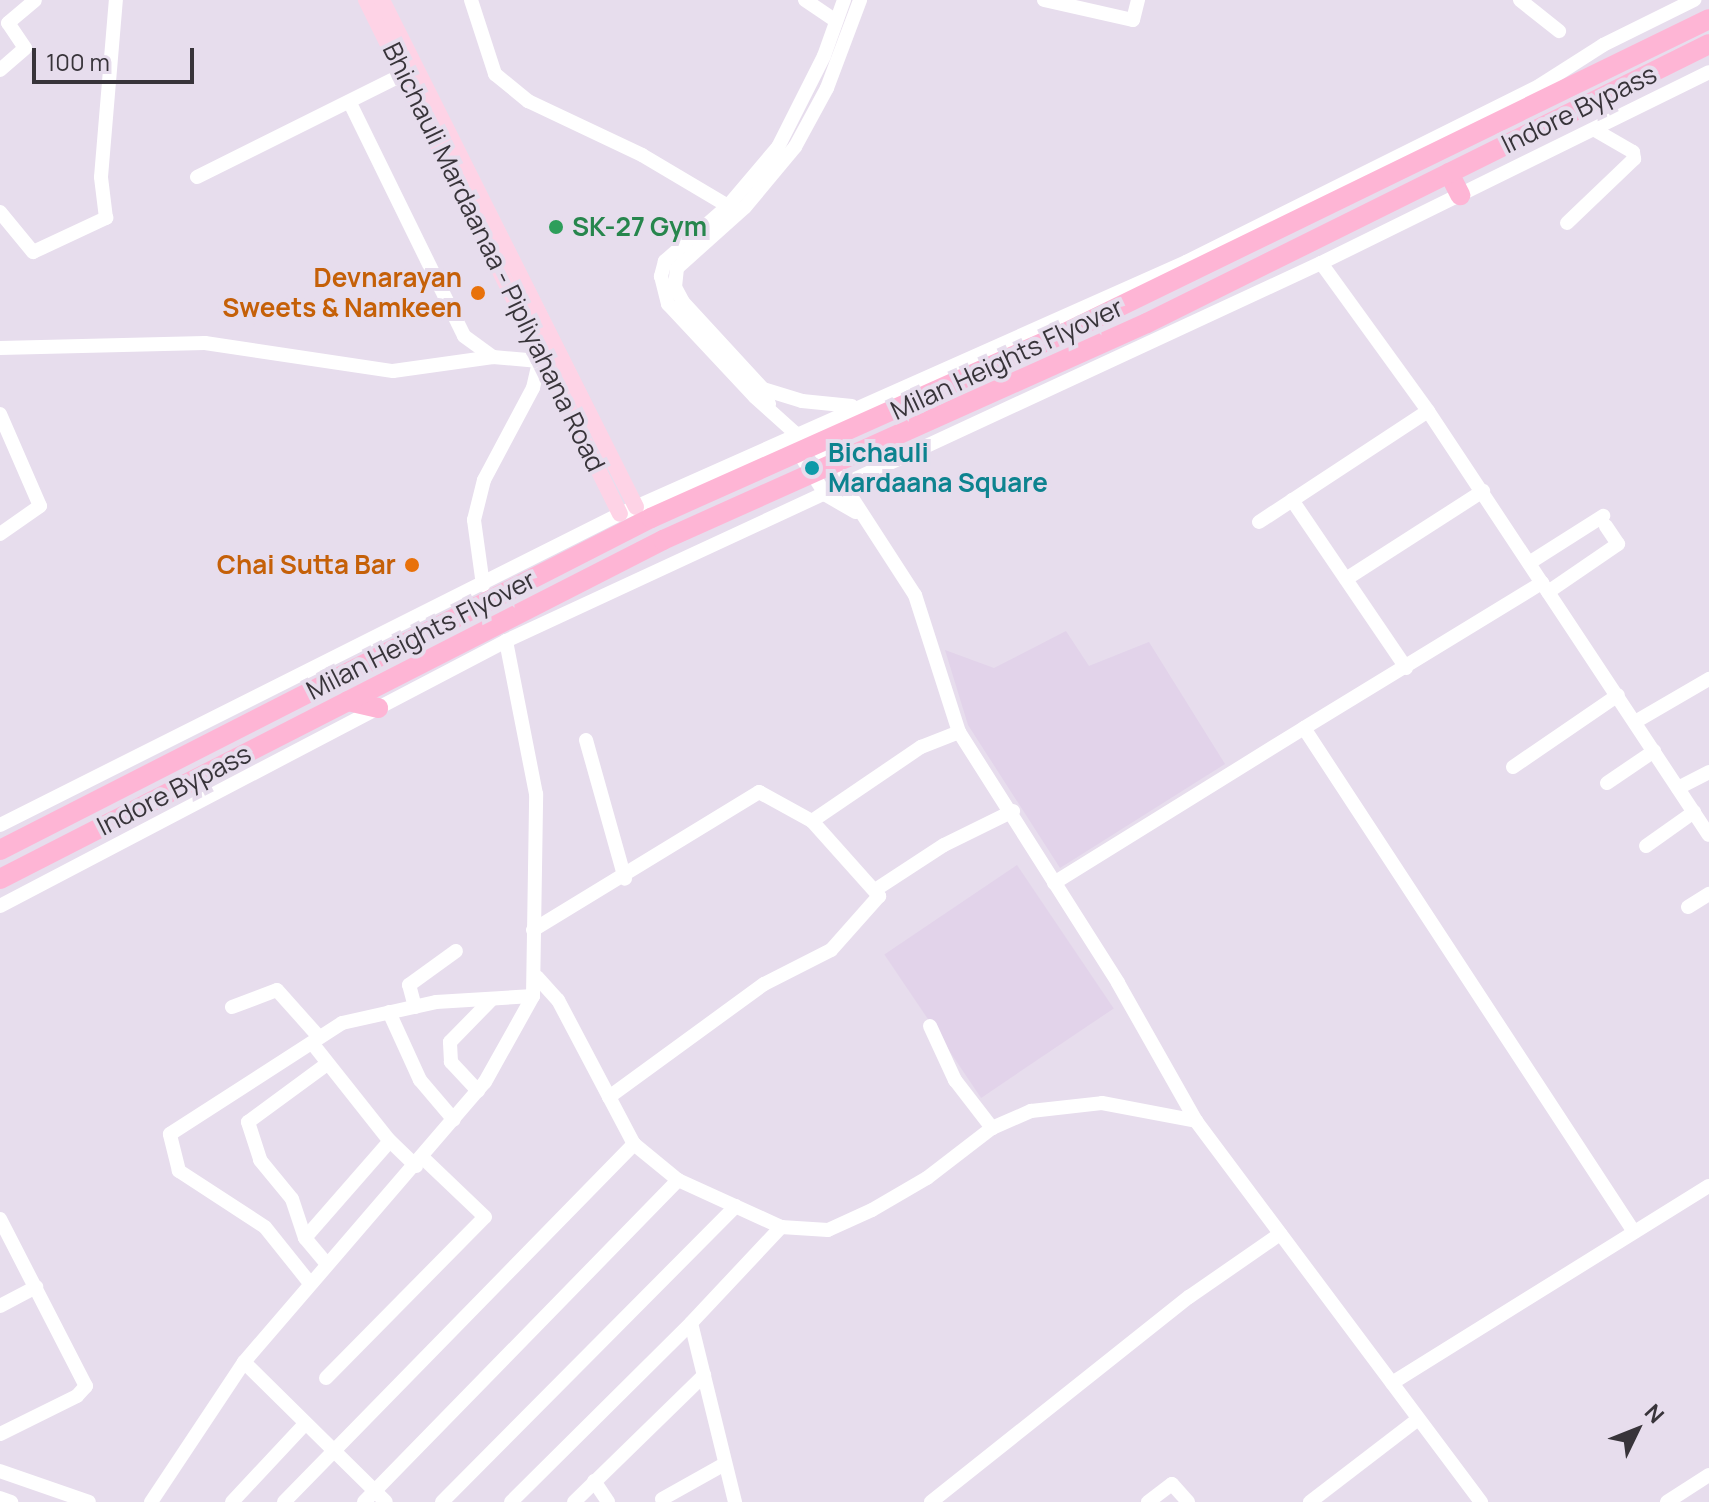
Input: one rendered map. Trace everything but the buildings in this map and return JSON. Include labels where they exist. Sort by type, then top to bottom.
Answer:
[{"type":"highway","name":"Milan Heights Flyover","points":[[0,850],[290,702],[341,665],[462,615],[651,518],[1065,333],[1421,161],[1523,102],[1595,77],[1709,19]]},
{"type":"highway","name":"Indore Bypass","points":[[1449,173],[1709,44]]},
{"type":"highway","name":"Milan Heights Flyover","points":[[348,701],[663,540],[846,462],[1280,257],[1449,173]]},
{"type":"highway","points":[[1449,173],[1460,195]]},
{"type":"highway","name":"Indore Bypass","points":[[0,879],[348,701]]},
{"type":"highway","points":[[348,701],[378,708]]},
{"type":"main road","name":"Bhichauli Mardaanaa - Pipliyahana Road","points":[[366,0],[411,71]]},
{"type":"main road","name":"Bhichauli Mardaanaa - Pipliyahana Road","points":[[382,0],[411,71],[620,514]]},
{"type":"main road","name":"Bhichauli Mardaanaa - Pipliyahana Road","points":[[544,351],[636,507]]},
{"type":"street","points":[[0,70],[25,48],[8,23],[35,0]]},
{"type":"street","points":[[0,212],[33,252],[106,218],[101,177],[116,0]]},
{"type":"street","points":[[471,0],[495,74],[528,101],[642,155],[728,206]]},
{"type":"street","points":[[805,0],[836,21]]},
{"type":"street","points":[[1044,0],[1133,20],[1138,0]]},
{"type":"street","points":[[1520,0],[1559,31]]},
{"type":"street","points":[[0,825],[341,665],[483,585],[620,514],[795,433],[1186,262],[1523,102],[1603,45],[1694,0]]},
{"type":"street","points":[[769,404],[755,397],[683,323],[668,304],[661,276],[665,261],[728,206],[778,147],[836,21],[851,2]]},
{"type":"street","points":[[851,2],[827,88],[795,147],[745,207],[677,268],[675,287],[683,302],[763,389],[769,404],[795,433],[813,441],[845,487],[856,512],[915,595],[959,732],[1013,811],[1196,1121],[1481,1502]]},
{"type":"street","points":[[197,177],[411,71]]},
{"type":"street","points":[[0,906],[506,641],[845,487],[1321,263],[1709,72]]},
{"type":"street","points":[[350,103],[464,336],[493,357]]},
{"type":"street","points":[[1567,223],[1634,159],[1633,152],[1595,130]]},
{"type":"street","points":[[1321,263],[1483,491],[1709,835]]},
{"type":"street","points":[[0,348],[205,343],[393,371],[544,351],[533,388],[484,480],[474,520],[483,585]]},
{"type":"street","points":[[763,389],[802,401],[860,406]]},
{"type":"street","points":[[1259,522],[1428,411]]},
{"type":"street","points":[[0,414],[40,506],[0,534]]},
{"type":"street","points":[[795,433],[794,446],[826,495],[856,512]]},
{"type":"street","points":[[1346,579],[1483,491]]},
{"type":"street","points":[[1292,500],[1406,668]]},
{"type":"street","points":[[1054,883],[1304,728],[1617,546],[1605,521],[1529,563]]},
{"type":"street","points":[[151,1502],[244,1362],[309,1282],[420,1162],[478,1091],[533,996],[537,977],[533,930],[536,794],[506,641]]},
{"type":"street","points":[[1635,722],[1709,679]]},
{"type":"street","points":[[1513,767],[1618,695]]},
{"type":"street","points":[[1304,728],[1634,1232]]},
{"type":"street","points":[[812,821],[921,747],[959,732]]},
{"type":"street","points":[[586,740],[625,879]]},
{"type":"street","points":[[1607,783],[1654,751]]},
{"type":"street","points":[[1678,788],[1709,772]]},
{"type":"street","points":[[533,930],[625,879],[759,792],[812,821],[881,900],[831,950],[764,984],[609,1097]]},
{"type":"street","points":[[875,890],[944,845],[1013,811]]},
{"type":"street","points":[[1646,846],[1694,812]]},
{"type":"street","points":[[1688,907],[1709,894]]},
{"type":"street","points":[[415,1007],[409,985],[456,951]]},
{"type":"street","points":[[537,977],[558,1000],[634,1144],[678,1180],[781,1227],[828,1230],[872,1210],[927,1178],[992,1128],[1031,1111],[1102,1103],[1196,1121]]},
{"type":"street","points":[[232,1007],[277,990],[315,1040],[327,1064],[390,1141],[485,1217],[326,1378]]},
{"type":"street","points":[[309,1282],[265,1227],[179,1171],[170,1134],[342,1023],[415,1007],[533,996]]},
{"type":"street","points":[[478,1091],[451,1062],[450,1042],[492,999]]},
{"type":"street","points":[[389,1012],[420,1080],[454,1120]]},
{"type":"street","points":[[930,1026],[955,1080],[992,1128]]},
{"type":"street","points":[[326,1263],[305,1238],[292,1199],[260,1160],[248,1122],[327,1064]]},
{"type":"street","points":[[305,1238],[390,1141]]},
{"type":"street","points":[[284,1502],[634,1144]]},
{"type":"street","points":[[364,1502],[678,1180]]},
{"type":"street","points":[[1392,1383],[1709,1186]]},
{"type":"street","points":[[442,1502],[736,1206]]},
{"type":"street","points":[[0,1219],[86,1386],[77,1396],[0,1434]]},
{"type":"street","points":[[511,1502],[691,1323],[781,1227]]},
{"type":"street","points":[[931,1502],[1189,1297],[1280,1234]]},
{"type":"street","points":[[0,1306],[36,1287]]},
{"type":"street","points":[[691,1323],[735,1502]]},
{"type":"street","points":[[244,1362],[304,1425],[386,1502]]},
{"type":"street","points":[[574,1502],[704,1375]]},
{"type":"street","points":[[1310,1502],[1418,1419]]},
{"type":"street","points":[[232,1502],[304,1425]]},
{"type":"street","points":[[662,1499],[725,1464]]},
{"type":"street","points":[[0,1471],[89,1502]]},
{"type":"street","points":[[1667,1502],[1709,1475]]},
{"type":"street","points":[[594,1481],[608,1502]]},
{"type":"street","points":[[1148,1502],[1172,1484],[1188,1502]]},
{"type":"street","points":[[0,1498],[11,1502]]},
{"type":"shaded area","points":[[1066,631],[1089,666],[1149,642],[1225,764],[1060,868],[968,725],[945,650],[994,668]]},
{"type":"shaded area","points":[[1017,865],[1114,1008],[981,1098],[884,954]]},
{"type":"place","name":"SK-27 Gym","points":[[556,227]]},
{"type":"place","name":"Devnarayan Sweets & Namkeen","points":[[478,293]]},
{"type":"place","name":"Bichauli Mardaana Square","points":[[812,468]]},
{"type":"place","name":"Chai Sutta Bar","points":[[412,565]]}]
